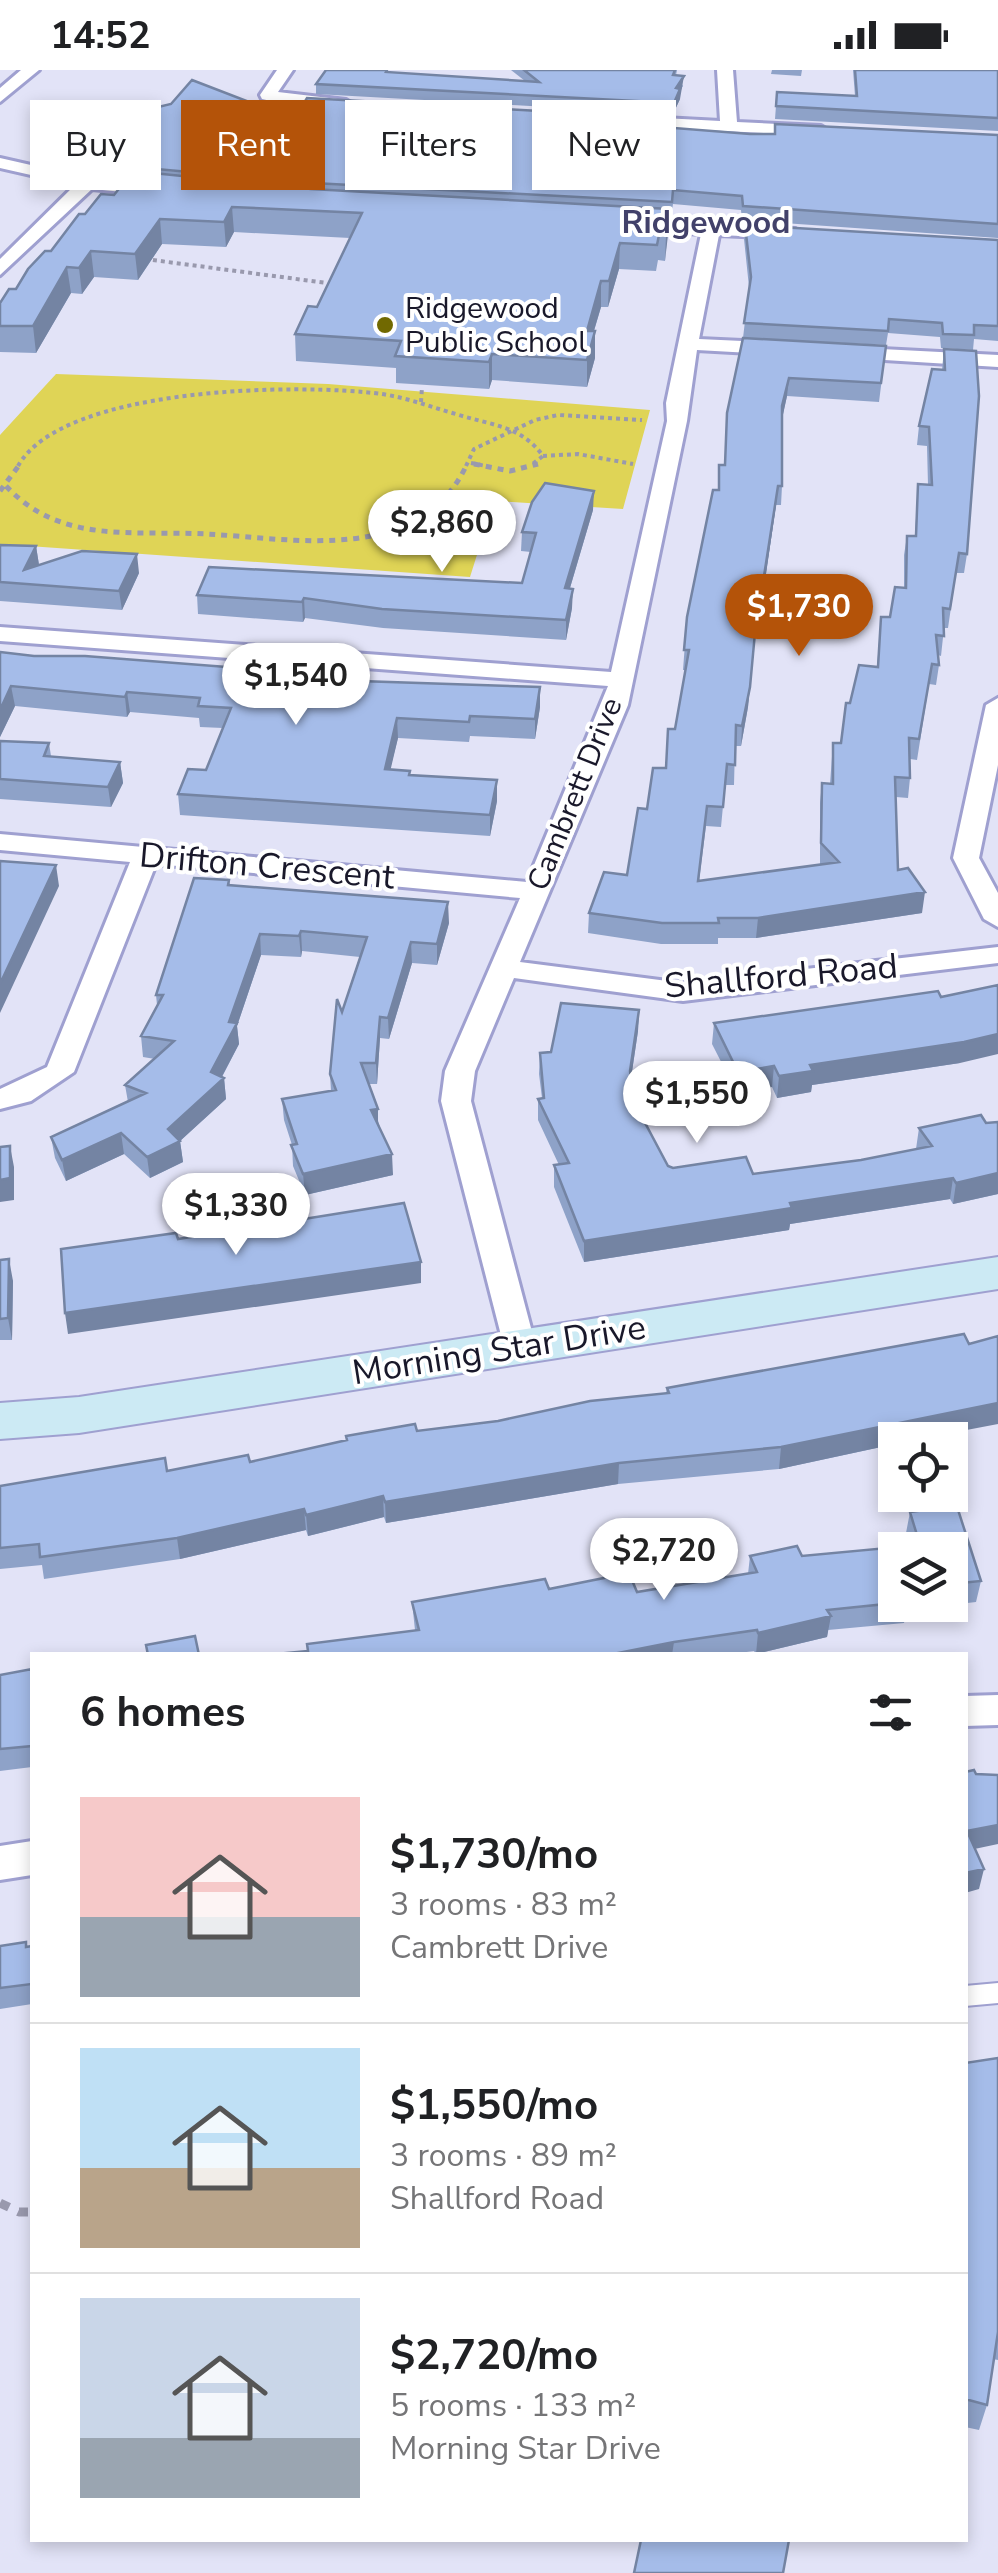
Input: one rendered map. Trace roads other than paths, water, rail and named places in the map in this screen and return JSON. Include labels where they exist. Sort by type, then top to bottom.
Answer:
[{"type":"street","points":[[0,97],[31,70]]},
{"type":"street","points":[[285,70],[268,95],[345,105]]},
{"type":"street","points":[[725,70],[729,126]]},
{"type":"street","points":[[676,123],[840,132]]},
{"type":"street","points":[[0,163],[30,170]]},
{"type":"street","points":[[0,270],[81,190]]},
{"type":"street","points":[[154,190],[182,193]]},
{"type":"street","points":[[614,223],[804,234]]},
{"type":"street","name":"Cambrett Drive","points":[[520,1347],[456,1101],[460,1071],[535,890],[607,733],[677,421],[711,229]]},
{"type":"street","points":[[689,344],[998,361]]},
{"type":"street","points":[[0,634],[621,680]]},
{"type":"street","points":[[998,705],[966,858],[998,919]]},
{"type":"street","name":"Drifton Crescent","points":[[0,842],[535,890]]},
{"type":"street","points":[[0,1099],[21,1094],[60,1072],[146,855]]},
{"type":"street","name":"Shallford Road","points":[[504,968],[683,992],[998,955]]},
{"type":"street","name":"Morning Star Drive","points":[[0,1420],[78,1414],[998,1273]]},
{"type":"street","points":[[968,1711],[998,1710]]},
{"type":"street","points":[[0,1863],[30,1858]]},
{"type":"lane","points":[[968,1996],[998,1993]]},
{"type":"place","name":"Ridgewood Public School","points":[[385,325]]},
{"type":"district","name":"Ridgewood","points":[[706,222]]}]
